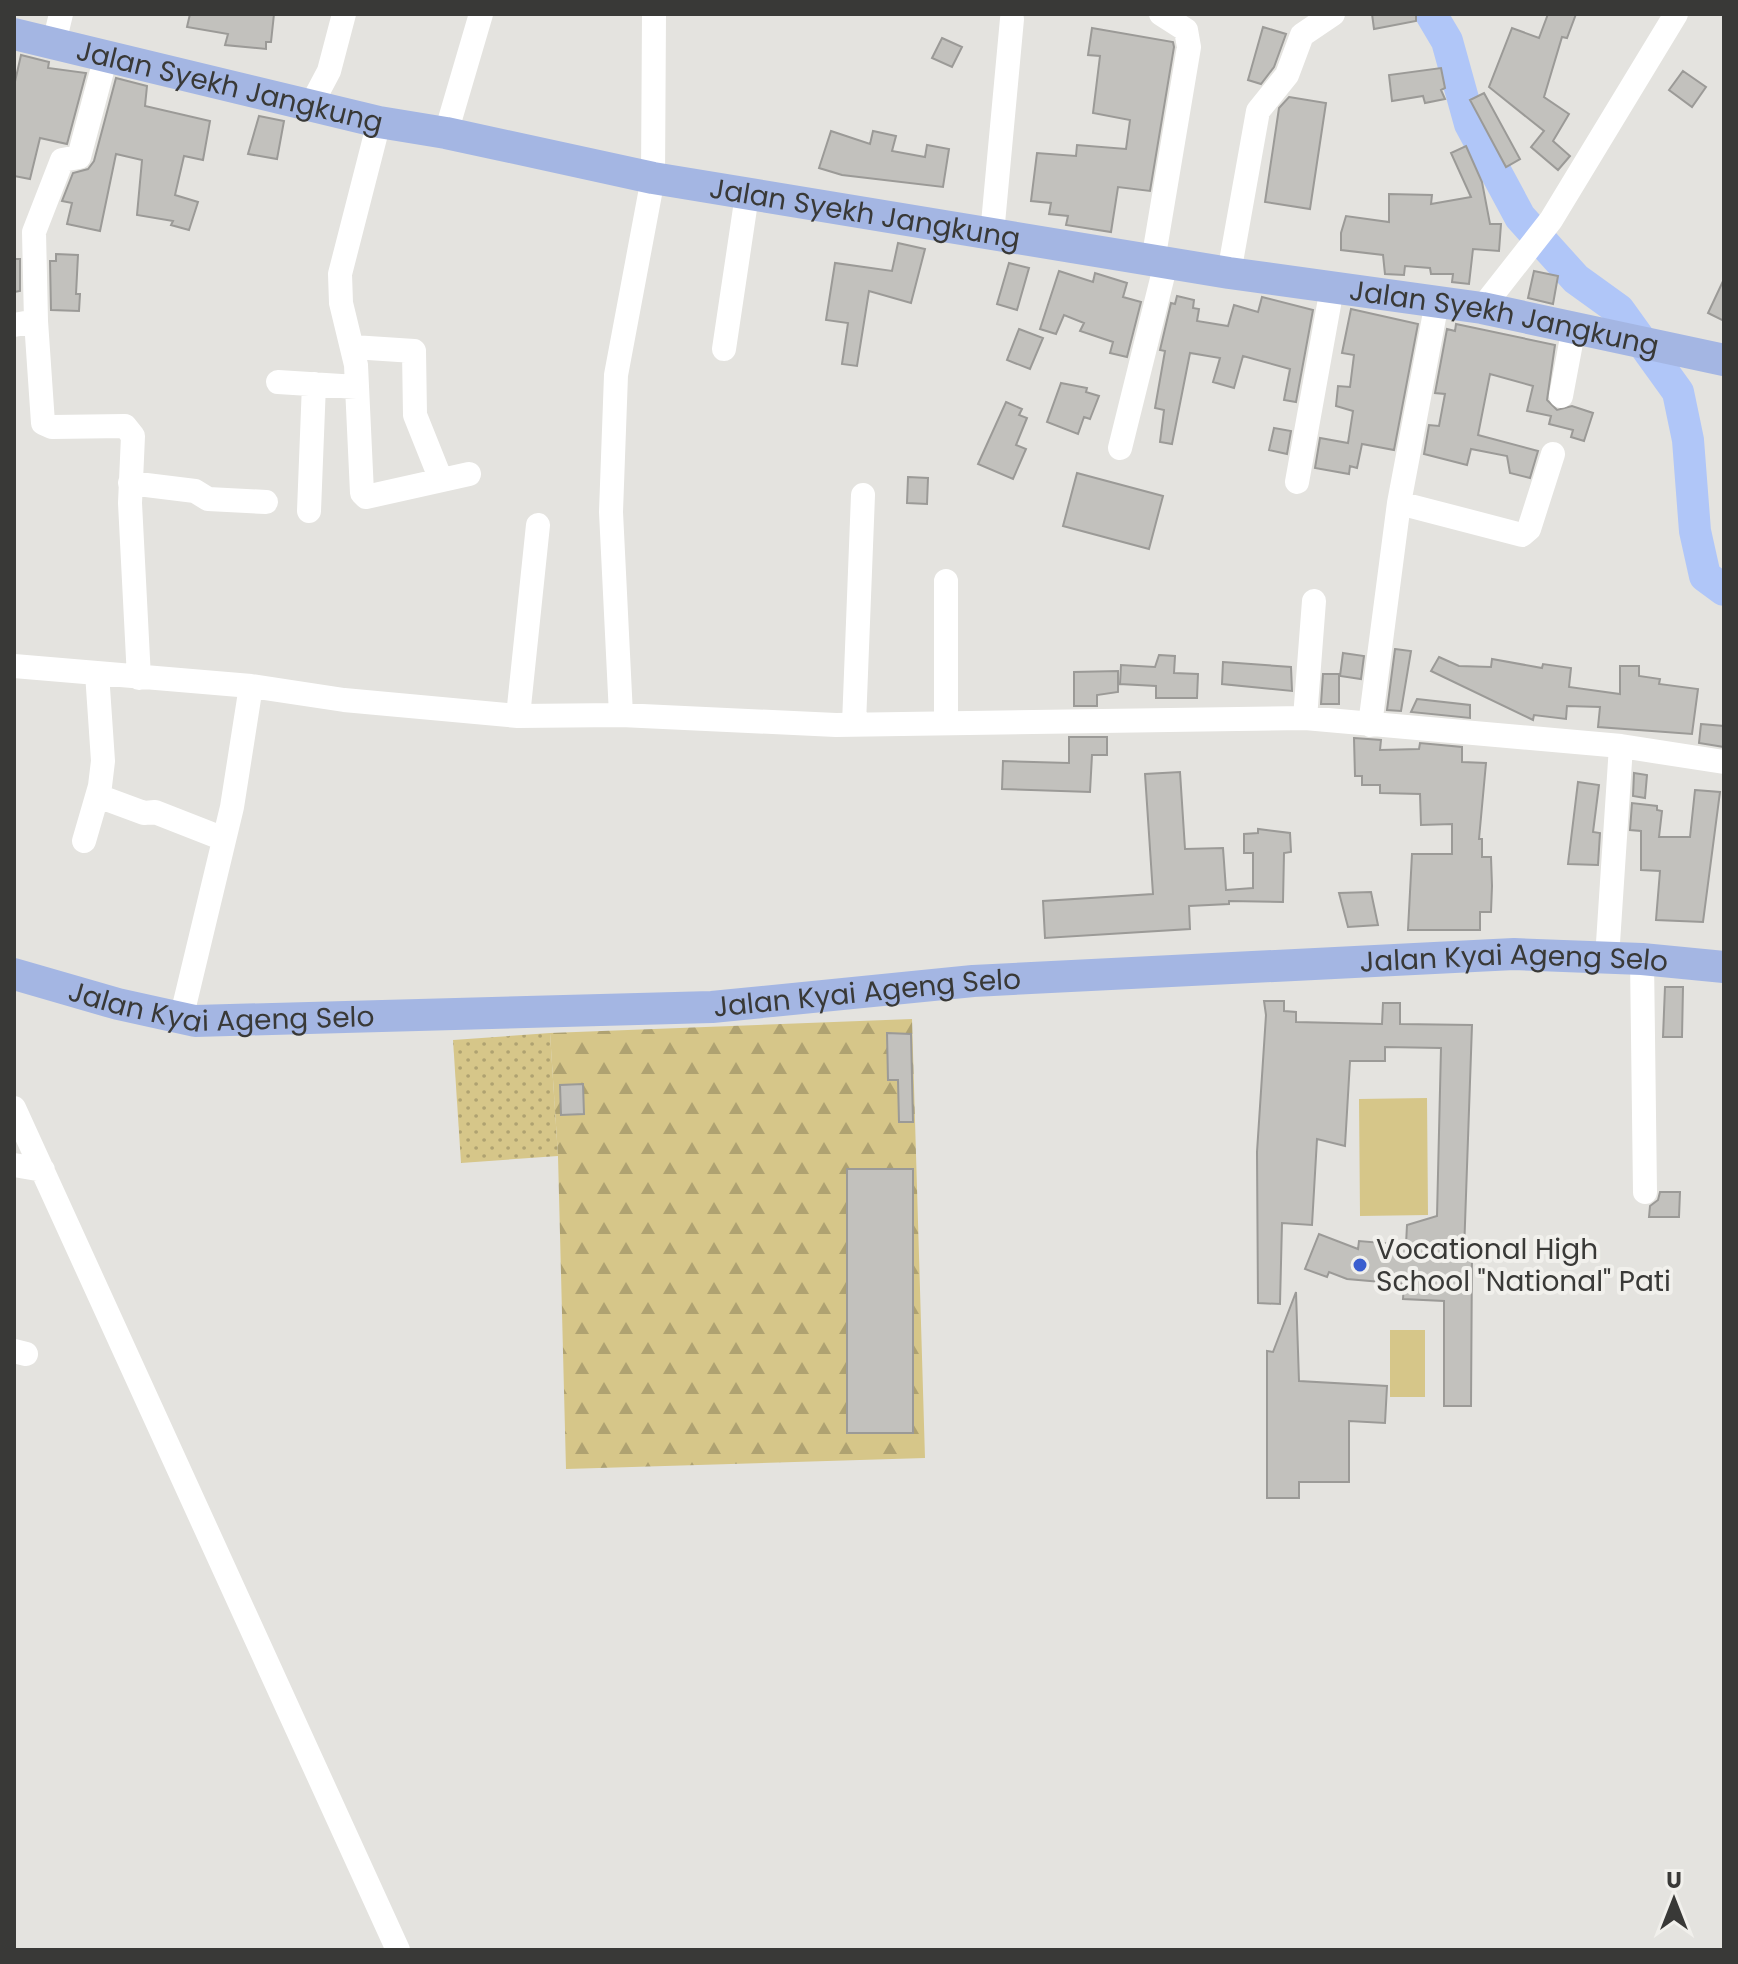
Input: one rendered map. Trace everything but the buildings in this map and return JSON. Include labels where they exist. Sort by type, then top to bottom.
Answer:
[{"type":"main road","name":"Jalan Syekh Jangkung","points":[[14,34],[58,28],[106,56],[379,122],[446,133],[653,178],[1229,273],[1482,308],[1709,356]]},
{"type":"main road","name":"Jalan Kyai Ageng Selo","points":[[14,974],[181,1019],[712,1007],[973,981],[1514,954],[1642,959],[1724,967]]},
{"type":"street","points":[[311,105],[329,71],[344,14]]},
{"type":"street","points":[[446,133],[481,14]]},
{"type":"street","points":[[621,715],[611,504],[616,375],[653,178],[654,14]]},
{"type":"street","points":[[1120,448],[1159,262],[1189,47],[1186,30],[1161,14]]},
{"type":"street","points":[[1229,273],[1258,111],[1287,75],[1302,35],[1333,14]]},
{"type":"street","points":[[1482,308],[1551,220],[1676,14]]},
{"type":"street","points":[[992,234],[1012,19]]},
{"type":"street","points":[[106,56],[79,157],[62,160],[34,232],[25,323],[43,423],[52,427],[125,426],[133,436],[130,483],[139,678]]},
{"type":"street","points":[[379,122],[340,274],[341,303],[353,347],[364,496],[469,474]]},
{"type":"street","points":[[724,349],[747,195]]},
{"type":"street","points":[[1297,482],[1332,288]]},
{"type":"street","points":[[1370,725],[1399,503],[1437,302]]},
{"type":"street","points":[[1561,396],[1574,327]]},
{"type":"street","points":[[353,347],[414,351],[415,415],[441,480]]},
{"type":"street","points":[[278,382],[357,387]]},
{"type":"street","points":[[309,511],[314,384]]},
{"type":"street","points":[[1399,503],[1522,535],[1529,529],[1553,454]]},
{"type":"street","points":[[130,483],[195,491],[208,499],[266,502]]},
{"type":"street","points":[[854,724],[863,495]]},
{"type":"street","points":[[518,716],[538,525]]},
{"type":"street","points":[[946,581],[946,722]]},
{"type":"street","points":[[1305,718],[1314,601]]},
{"type":"street","points":[[14,666],[251,686],[344,700],[518,716],[621,715],[854,724],[1305,718],[1621,746],[1724,762]]},
{"type":"street","points":[[84,841],[98,796],[103,749],[97,673]]},
{"type":"street","points":[[181,1019],[239,771],[251,686]]},
{"type":"street","points":[[1607,958],[1621,746]]},
{"type":"street","points":[[98,796],[144,813],[155,812],[224,839]]},
{"type":"street","points":[[1642,959],[1645,1192]]},
{"type":"street","points":[[14,1108],[398,1950]]},
{"type":"street","points":[[14,1165],[43,1170]]},
{"type":"green space","points":[[912,1019],[925,1458],[566,1469],[558,1156],[550,1033]]},
{"type":"green space","points":[[550,1033],[558,1156],[461,1163],[453,1040]]},
{"type":"green space","points":[[1427,1098],[1428,1215],[1360,1216],[1359,1099]]},
{"type":"green space","points":[[1390,1330],[1425,1330],[1425,1397],[1390,1397]]},
{"type":"waterway","points":[[1431,14],[1447,41],[1470,124],[1520,217],[1576,279],[1619,310],[1678,392],[1688,440],[1695,531],[1705,576],[1724,590]]},
{"type":"place","name":"Vocational High School \"National\" Pati","points":[[1360,1265]]}]
